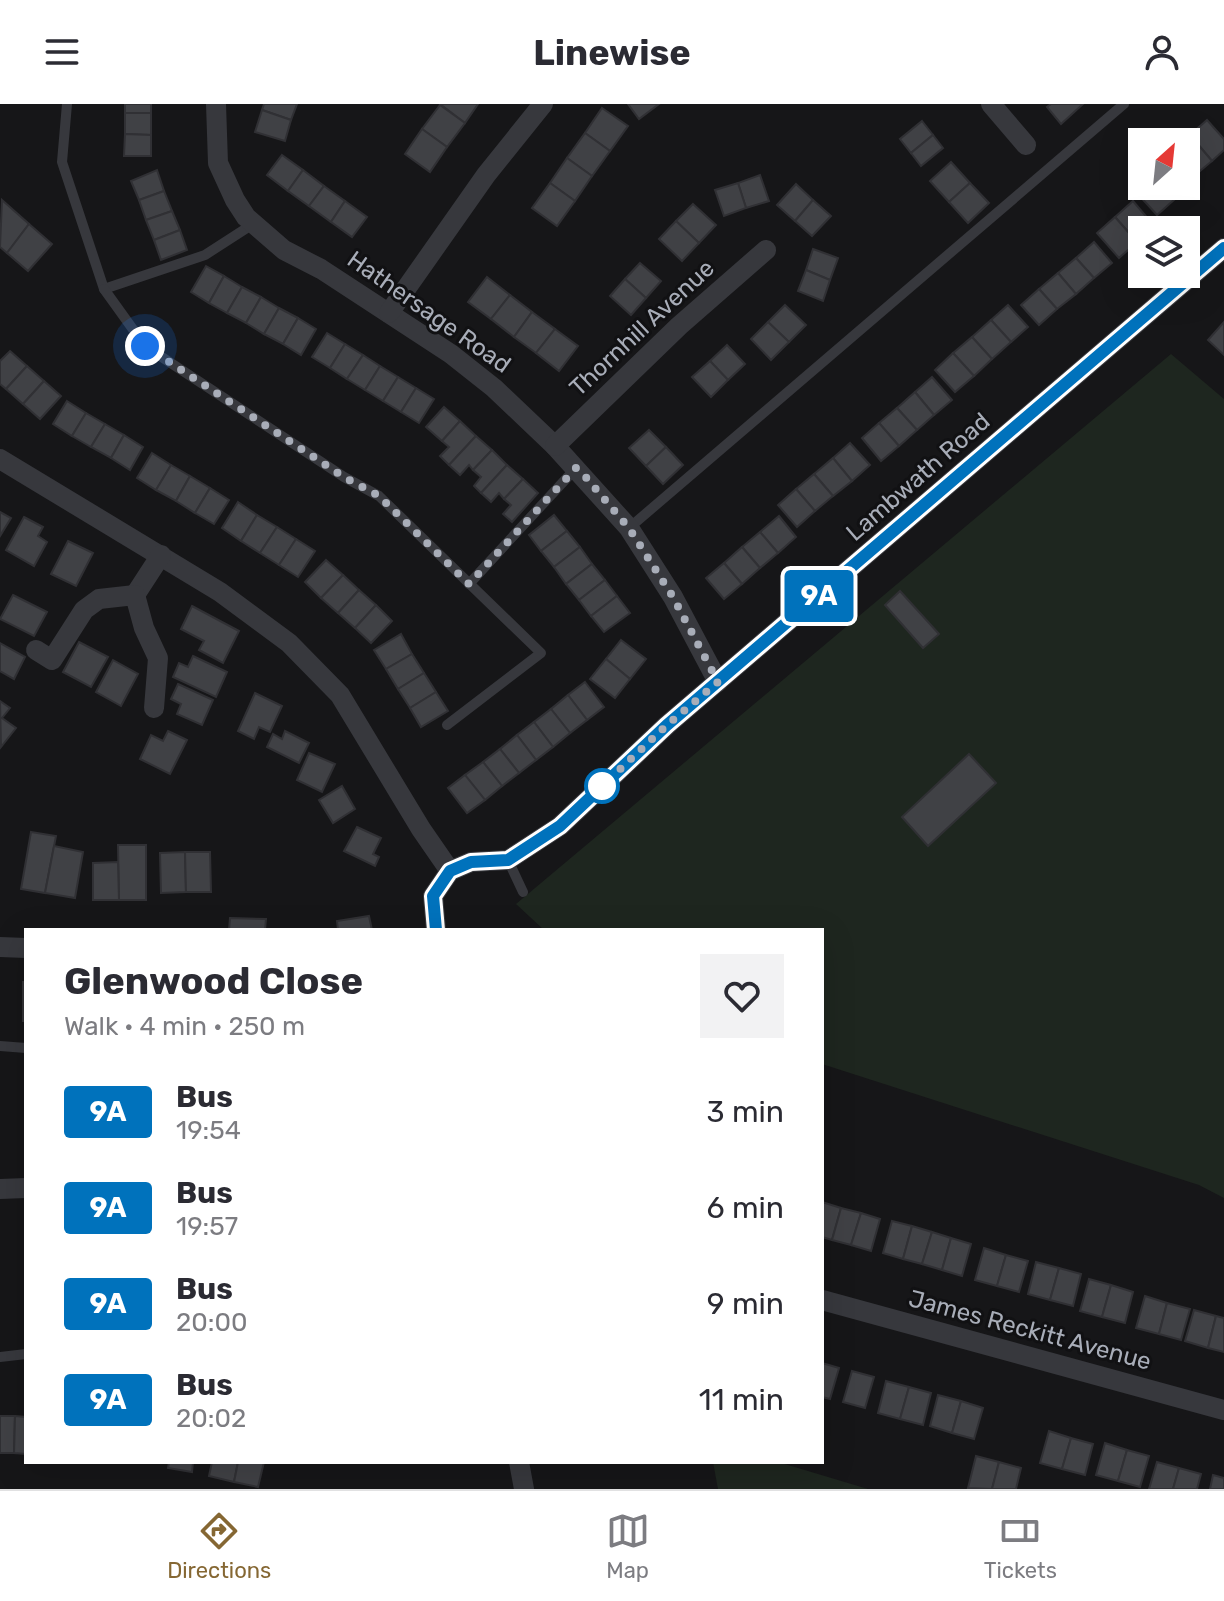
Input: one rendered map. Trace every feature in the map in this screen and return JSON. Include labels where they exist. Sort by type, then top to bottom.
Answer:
[{"type":"street","name":"Hathersage Road","points":[[216,104],[218,163],[235,200],[253,224],[284,250],[321,269],[451,354],[494,388],[555,446],[629,528],[673,597],[718,682]]},
{"type":"street","points":[[389,313],[486,175],[543,104]]},
{"type":"street","points":[[991,104],[1026,145]]},
{"type":"street","name":"Lambwath Road","points":[[450,871],[471,862],[508,860],[560,826],[667,725],[1224,248]]},
{"type":"street","name":"Thornhill Avenue","points":[[555,446],[679,326],[766,250]]},
{"type":"street","points":[[0,459],[220,592],[289,643],[340,695],[450,871],[433,896],[436,928]]},
{"type":"street","points":[[154,708],[158,658],[144,628],[135,595],[161,555]]},
{"type":"street","points":[[36,650],[52,660],[84,610],[99,599],[135,595]]},
{"type":"street","points":[[0,947],[24,948]]},
{"type":"street","points":[[0,1189],[24,1188]]},
{"type":"street","name":"James Reckitt Avenue","points":[[824,1301],[1224,1410]]},
{"type":"street","points":[[519,1464],[524,1489]]},
{"type":"lane","points":[[67,104],[62,162],[104,289],[145,346],[344,477],[379,496],[541,653],[447,725]]},
{"type":"lane","points":[[629,528],[1124,104]]},
{"type":"lane","points":[[104,289],[205,255],[253,224]]},
{"type":"lane","points":[[469,584],[576,468]]},
{"type":"lane","points":[[508,860],[523,892]]},
{"type":"lane","points":[[0,1046],[24,1048]]},
{"type":"lane","points":[[0,1357],[24,1354]]},
{"type":"shaded area","points":[[1171,354],[1224,399],[1224,1198],[1199,1185],[824,1065],[824,928],[542,928],[516,904]]},
{"type":"shaded area","points":[[713,1464],[785,1464],[868,1489],[718,1489]]},
{"type":"building","points":[[125,104],[151,104],[151,113],[125,113]]},
{"type":"building","points":[[264,104],[297,104],[291,120],[262,110]]},
{"type":"building","points":[[440,104],[478,104],[465,123]]},
{"type":"building","points":[[628,104],[659,104],[639,119]]},
{"type":"building","points":[[1051,104],[1083,104],[1061,124],[1047,107]]},
{"type":"building","points":[[440,105],[465,123],[447,147],[422,129]]},
{"type":"building","points":[[602,108],[628,126],[610,151],[585,133]]},
{"type":"building","points":[[262,110],[291,120],[285,141],[255,132]]},
{"type":"building","points":[[125,113],[151,113],[151,135],[125,134]]},
{"type":"building","points":[[1207,120],[1224,139],[1224,150],[1212,161],[1200,147],[1198,128]]},
{"type":"building","points":[[922,121],[933,135],[911,153],[900,139]]},
{"type":"building","points":[[422,129],[447,147],[430,172],[405,154]]},
{"type":"building","points":[[585,133],[610,151],[592,176],[567,158]]},
{"type":"building","points":[[125,134],[151,135],[151,156],[124,156]]},
{"type":"building","points":[[933,135],[943,148],[921,166],[911,153]]},
{"type":"building","points":[[1200,147],[1212,161],[1200,171]]},
{"type":"building","points":[[282,155],[303,170],[288,191],[267,175]]},
{"type":"building","points":[[567,158],[592,176],[575,201],[550,183]]},
{"type":"building","points":[[951,162],[970,183],[949,202],[930,181]]},
{"type":"building","points":[[157,170],[164,191],[139,200],[131,181]]},
{"type":"building","points":[[303,170],[324,186],[309,206],[288,191]]},
{"type":"building","points":[[760,175],[769,201],[746,208],[738,183]]},
{"type":"building","points":[[550,183],[575,201],[557,226],[532,208]]},
{"type":"building","points":[[738,183],[746,208],[724,216],[715,190]]},
{"type":"building","points":[[970,183],[989,203],[968,223],[949,202]]},
{"type":"building","points":[[796,184],[813,200],[795,221],[777,205]]},
{"type":"building","points":[[324,186],[345,201],[331,222],[309,206]]},
{"type":"building","points":[[164,191],[172,211],[146,220],[139,200]]},
{"type":"building","points":[[2,200],[29,224],[7,253],[0,247]]},
{"type":"building","points":[[813,200],[831,216],[812,236],[795,221]]},
{"type":"building","points":[[1143,200],[1174,200],[1157,215]]},
{"type":"building","points":[[345,201],[367,217],[352,237],[331,222]]},
{"type":"building","points":[[1133,201],[1146,216],[1128,216],[1128,232],[1115,217]]},
{"type":"building","points":[[693,204],[716,225],[699,243],[676,221]]},
{"type":"building","points":[[172,211],[180,230],[154,240],[146,220]]},
{"type":"building","points":[[1115,217],[1128,232],[1128,250],[1119,258],[1097,233]]},
{"type":"building","points":[[676,221],[699,243],[682,261],[659,239]]},
{"type":"building","points":[[29,224],[52,244],[28,271],[7,253]]},
{"type":"building","points":[[180,230],[187,250],[161,260],[154,240]]},
{"type":"building","points":[[1094,242],[1112,263],[1094,278],[1076,258]]},
{"type":"building","points":[[813,249],[838,258],[830,280],[806,270]]},
{"type":"building","points":[[1076,258],[1094,278],[1076,294],[1058,273]]},
{"type":"building","points":[[640,263],[661,281],[646,298],[625,279]]},
{"type":"building","points":[[206,266],[224,276],[209,303],[191,292]]},
{"type":"building","points":[[806,270],[830,280],[823,301],[798,291]]},
{"type":"building","points":[[1058,273],[1076,294],[1057,309],[1039,289]]},
{"type":"building","points":[[224,276],[242,287],[227,313],[209,303]]},
{"type":"building","points":[[487,277],[510,295],[491,319],[468,302]]},
{"type":"building","points":[[625,279],[646,298],[631,315],[610,296]]},
{"type":"building","points":[[242,287],[261,297],[246,323],[227,313]]},
{"type":"building","points":[[1039,289],[1057,309],[1039,325],[1021,305]]},
{"type":"building","points":[[510,295],[532,312],[514,337],[491,319]]},
{"type":"building","points":[[261,297],[279,308],[264,334],[246,323]]},
{"type":"building","points":[[785,305],[806,325],[789,342],[768,322]]},
{"type":"building","points":[[1008,305],[1028,327],[1011,342],[991,320]]},
{"type":"building","points":[[279,308],[298,318],[283,344],[264,334]]},
{"type":"building","points":[[532,312],[555,329],[536,353],[514,337]]},
{"type":"building","points":[[298,318],[316,329],[301,355],[283,344]]},
{"type":"building","points":[[991,320],[1011,342],[992,359],[972,337]]},
{"type":"building","points":[[768,322],[789,342],[771,360],[751,339]]},
{"type":"building","points":[[1224,322],[1224,355],[1208,340]]},
{"type":"building","points":[[555,329],[578,346],[559,371],[536,353]]},
{"type":"building","points":[[327,333],[345,344],[330,368],[312,357]]},
{"type":"building","points":[[972,337],[992,359],[974,376],[953,353]]},
{"type":"building","points":[[345,344],[363,355],[347,379],[330,368]]},
{"type":"building","points":[[727,345],[745,364],[728,380],[710,361]]},
{"type":"building","points":[[10,351],[27,366],[6,389],[0,384],[0,361]]},
{"type":"building","points":[[953,353],[974,376],[955,392],[935,370]]},
{"type":"building","points":[[363,355],[380,366],[365,390],[347,379]]},
{"type":"building","points":[[710,361],[728,380],[711,397],[692,377]]},
{"type":"building","points":[[27,366],[44,381],[23,404],[6,389]]},
{"type":"building","points":[[380,366],[398,377],[383,401],[365,390]]},
{"type":"building","points":[[398,377],[416,388],[401,412],[383,401]]},
{"type":"building","points":[[932,377],[952,400],[934,415],[915,392]]},
{"type":"building","points":[[44,381],[61,396],[40,419],[23,404]]},
{"type":"building","points":[[416,388],[434,399],[419,423],[401,412]]},
{"type":"building","points":[[915,392],[934,415],[917,430],[897,408]]},
{"type":"building","points":[[67,401],[86,413],[72,436],[53,424]]},
{"type":"building","points":[[444,407],[460,421],[442,441],[426,427]]},
{"type":"building","points":[[897,408],[917,430],[899,446],[879,423]]},
{"type":"building","points":[[86,413],[105,424],[91,447],[72,436]]},
{"type":"building","points":[[460,421],[476,436],[449,465],[440,456],[449,447],[442,441]]},
{"type":"building","points":[[879,423],[899,446],[881,461],[862,438]]},
{"type":"building","points":[[105,424],[124,435],[111,458],[91,447]]},
{"type":"building","points":[[649,430],[666,447],[646,466],[629,448]]},
{"type":"building","points":[[124,435],[143,447],[130,470],[111,458]]},
{"type":"building","points":[[476,436],[492,450],[473,470],[469,465],[460,475],[449,465]]},
{"type":"building","points":[[850,443],[870,465],[852,481],[833,458]]},
{"type":"building","points":[[666,447],[683,465],[663,484],[646,466]]},
{"type":"building","points":[[492,450],[507,465],[481,493],[474,486],[481,477],[473,470]]},
{"type":"building","points":[[152,453],[171,465],[156,490],[137,478]]},
{"type":"building","points":[[833,458],[852,481],[833,496],[814,474]]},
{"type":"building","points":[[171,465],[190,476],[176,501],[156,490]]},
{"type":"building","points":[[507,465],[523,479],[504,499],[499,493],[491,502],[481,493]]},
{"type":"building","points":[[814,474],[833,496],[815,511],[796,489]]},
{"type":"building","points":[[190,476],[210,488],[195,513],[176,501]]},
{"type":"building","points":[[523,479],[538,493],[512,522],[503,514],[511,505],[504,499]]},
{"type":"building","points":[[210,488],[229,500],[214,524],[195,513]]},
{"type":"building","points":[[796,489],[815,511],[797,527],[778,505]]},
{"type":"building","points":[[238,502],[257,515],[241,541],[222,528]]},
{"type":"building","points":[[0,512],[11,518],[0,536]]},
{"type":"building","points":[[257,515],[277,527],[260,553],[241,541]]},
{"type":"building","points":[[554,515],[567,531],[541,551],[529,535]]},
{"type":"building","points":[[779,516],[796,537],[778,553],[760,532]]},
{"type":"building","points":[[24,517],[43,527],[38,536],[47,542],[34,566],[6,550]]},
{"type":"building","points":[[277,527],[296,539],[279,565],[260,553]]},
{"type":"building","points":[[567,531],[580,547],[554,567],[541,551]]},
{"type":"building","points":[[760,532],[778,553],[760,568],[742,547]]},
{"type":"building","points":[[296,539],[315,551],[298,577],[279,565]]},
{"type":"building","points":[[68,541],[93,553],[76,586],[51,574]]},
{"type":"building","points":[[580,547],[592,564],[566,584],[554,567]]},
{"type":"building","points":[[742,547],[760,568],[742,584],[724,563]]},
{"type":"building","points":[[326,560],[343,575],[321,598],[305,582]]},
{"type":"building","points":[[724,563],[742,584],[724,599],[706,578]]},
{"type":"building","points":[[592,564],[605,580],[579,600],[566,584]]},
{"type":"building","points":[[343,575],[359,590],[338,613],[321,598]]},
{"type":"building","points":[[605,580],[617,596],[591,616],[579,600]]},
{"type":"building","points":[[359,590],[376,605],[355,628],[338,613]]},
{"type":"building","points":[[900,591],[939,634],[923,648],[885,605]]},
{"type":"building","points":[[13,595],[47,612],[34,636],[0,619]]},
{"type":"building","points":[[617,596],[630,613],[604,632],[591,616]]},
{"type":"building","points":[[376,605],[392,621],[371,643],[355,628]]},
{"type":"building","points":[[192,606],[239,631],[223,663],[199,650],[204,641],[181,629]]},
{"type":"building","points":[[401,634],[412,654],[386,669],[374,650]]},
{"type":"building","points":[[621,640],[646,659],[630,679],[606,659]]},
{"type":"building","points":[[79,642],[108,657],[91,687],[63,672]]},
{"type":"building","points":[[0,643],[25,657],[14,679],[0,671]]},
{"type":"building","points":[[412,654],[424,673],[398,689],[386,669]]},
{"type":"building","points":[[193,656],[227,672],[216,697],[173,677],[179,663],[188,667]]},
{"type":"building","points":[[606,659],[630,679],[615,698],[590,679]]},
{"type":"building","points":[[113,660],[138,674],[121,706],[96,692]]},
{"type":"building","points":[[424,673],[436,692],[410,708],[398,689]]},
{"type":"building","points":[[585,682],[604,707],[587,720],[568,695]]},
{"type":"building","points":[[178,684],[213,700],[202,725],[177,714],[181,704],[171,699]]},
{"type":"building","points":[[436,692],[448,711],[421,727],[410,708]]},
{"type":"building","points":[[255,693],[282,706],[270,732],[259,727],[254,739],[238,731]]},
{"type":"building","points":[[568,695],[587,720],[570,733],[551,709]]},
{"type":"building","points":[[0,701],[10,708],[2,718],[16,728],[1,747]]},
{"type":"building","points":[[551,709],[570,733],[553,747],[534,722]]},
{"type":"building","points":[[534,722],[553,747],[536,760],[517,735]]},
{"type":"building","points":[[168,731],[187,740],[170,774],[140,759],[151,735],[163,741]]},
{"type":"building","points":[[285,731],[309,743],[299,763],[267,747],[273,734],[282,739]]},
{"type":"building","points":[[517,735],[536,760],[519,773],[500,749]]},
{"type":"building","points":[[500,749],[519,773],[502,786],[483,762]]},
{"type":"building","points":[[309,753],[335,764],[322,792],[297,780]]},
{"type":"building","points":[[969,754],[996,783],[928,846],[902,817]]},
{"type":"building","points":[[483,762],[502,786],[485,800],[465,775]]},
{"type":"building","points":[[465,775],[485,800],[467,813],[448,788]]},
{"type":"building","points":[[342,786],[355,809],[333,823],[319,800]]},
{"type":"building","points":[[357,827],[381,838],[373,854],[379,857],[375,866],[344,851]]},
{"type":"building","points":[[31,832],[56,836],[45,893],[21,889]]},
{"type":"building","points":[[118,845],[146,845],[146,900],[119,900]]},
{"type":"building","points":[[54,846],[83,852],[75,898],[45,893]]},
{"type":"building","points":[[185,852],[186,892],[161,893],[160,853]]},
{"type":"building","points":[[185,852],[210,852],[211,892],[186,892]]},
{"type":"building","points":[[118,862],[119,900],[93,900],[93,863]]},
{"type":"building","points":[[369,916],[372,928],[338,928],[337,921]]},
{"type":"building","points":[[230,918],[266,919],[265,928],[229,928]]},
{"type":"building","points":[[824,1203],[841,1208],[832,1240],[824,1238]]},
{"type":"building","points":[[841,1208],[861,1213],[851,1245],[832,1240]]},
{"type":"building","points":[[861,1213],[880,1219],[871,1251],[851,1245]]},
{"type":"building","points":[[892,1221],[912,1226],[903,1259],[883,1253]]},
{"type":"building","points":[[912,1226],[932,1232],[922,1264],[903,1259]]},
{"type":"building","points":[[932,1232],[951,1238],[942,1270],[922,1264]]},
{"type":"building","points":[[951,1238],[971,1244],[962,1276],[942,1270]]},
{"type":"building","points":[[984,1248],[1006,1255],[997,1286],[975,1280]]},
{"type":"building","points":[[1006,1255],[1028,1261],[1019,1292],[997,1286]]},
{"type":"building","points":[[1036,1262],[1059,1268],[1050,1300],[1028,1294]]},
{"type":"building","points":[[1059,1268],[1081,1274],[1073,1306],[1050,1300]]},
{"type":"building","points":[[1089,1279],[1111,1285],[1102,1317],[1080,1311]]},
{"type":"building","points":[[1111,1285],[1133,1292],[1125,1323],[1102,1317]]},
{"type":"building","points":[[1145,1296],[1167,1303],[1159,1334],[1136,1328]]},
{"type":"building","points":[[1167,1303],[1190,1309],[1181,1340],[1159,1334]]},
{"type":"building","points":[[1194,1310],[1216,1316],[1208,1348],[1185,1341]]},
{"type":"building","points":[[1216,1316],[1224,1318],[1224,1352],[1208,1348]]},
{"type":"building","points":[[824,1364],[839,1368],[830,1399],[824,1398]]},
{"type":"building","points":[[852,1371],[874,1377],[865,1408],[843,1402]]},
{"type":"building","points":[[886,1381],[909,1387],[900,1419],[878,1413]]},
{"type":"building","points":[[909,1387],[931,1393],[923,1425],[900,1419]]},
{"type":"building","points":[[938,1395],[961,1401],[952,1433],[930,1426]]},
{"type":"building","points":[[961,1401],[983,1408],[974,1439],[952,1433]]},
{"type":"building","points":[[0,1416],[15,1416],[14,1453],[0,1453]]},
{"type":"building","points":[[15,1416],[24,1417],[24,1454],[14,1453]]},
{"type":"building","points":[[1049,1431],[1071,1438],[1062,1469],[1040,1463]]},
{"type":"building","points":[[1071,1438],[1093,1444],[1085,1475],[1062,1469]]},
{"type":"building","points":[[1105,1443],[1127,1450],[1118,1481],[1096,1475]]},
{"type":"building","points":[[1127,1450],[1149,1456],[1140,1487],[1118,1481]]},
{"type":"building","points":[[976,1456],[999,1462],[992,1489],[968,1488]]},
{"type":"building","points":[[999,1462],[1021,1468],[1016,1489],[992,1489]]},
{"type":"building","points":[[1157,1462],[1179,1468],[1173,1489],[1149,1489]]},
{"type":"building","points":[[169,1464],[193,1464],[192,1472],[168,1468]]},
{"type":"building","points":[[212,1464],[238,1464],[234,1482],[209,1476]]},
{"type":"building","points":[[238,1464],[264,1464],[258,1487],[234,1482]]},
{"type":"building","points":[[1179,1468],[1201,1474],[1197,1489],[1173,1489]]},
{"type":"building","points":[[1213,1475],[1224,1478],[1224,1489],[1210,1489]]},
{"type":"bus line","name":"9A","points":[[436,928],[433,896],[450,871],[471,862],[508,860],[560,826],[667,725],[1224,248]]},
{"type":"route","points":[[145,346],[344,477],[379,496],[469,584],[576,468],[583,474],[629,528],[673,597],[718,682],[602,786]]}]
